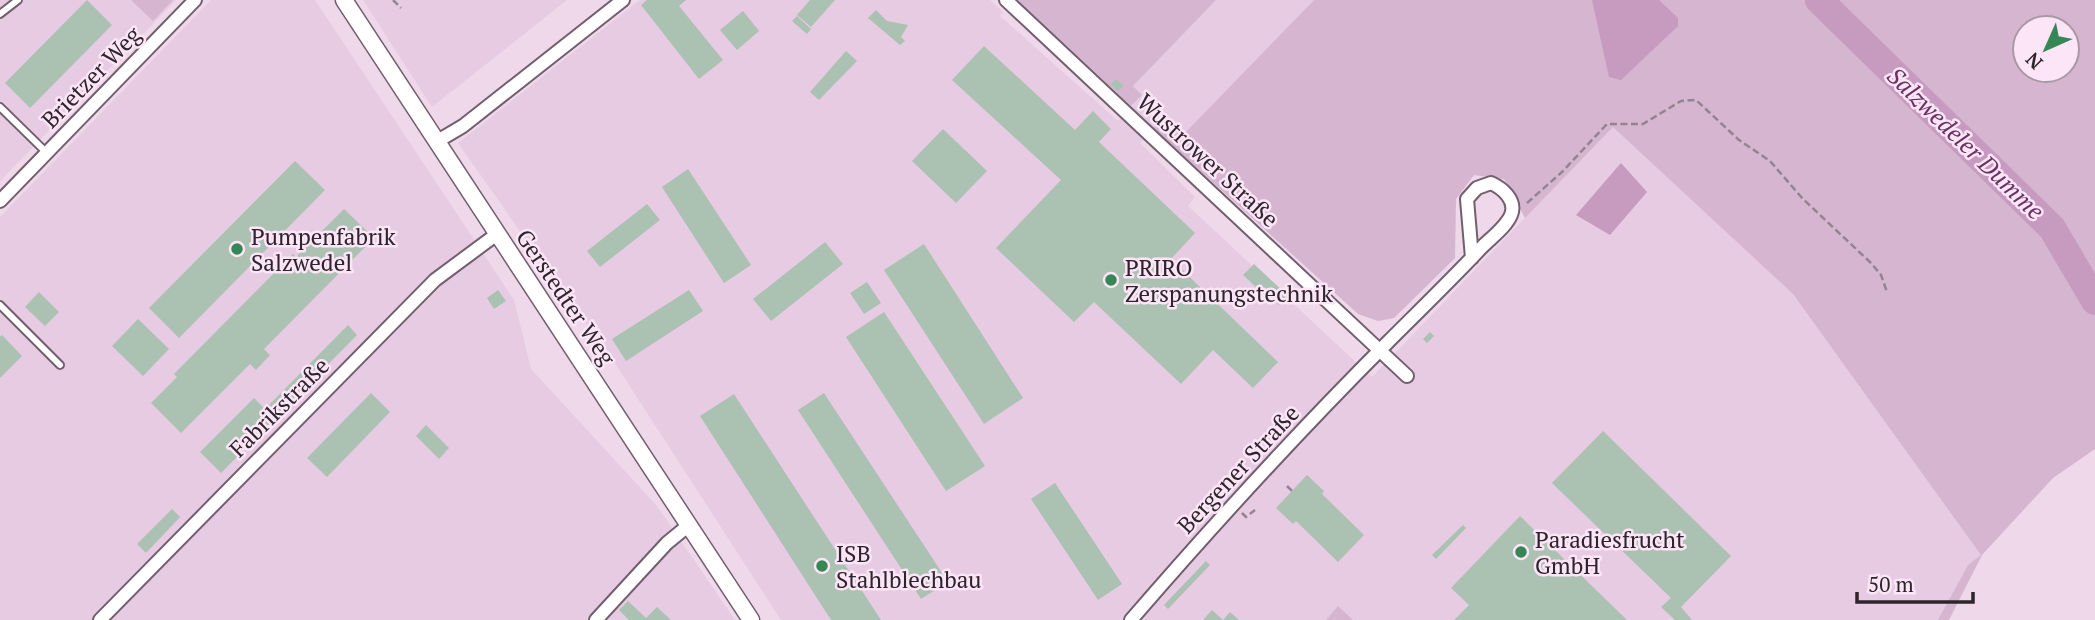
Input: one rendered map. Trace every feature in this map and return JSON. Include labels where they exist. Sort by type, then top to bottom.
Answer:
[{"type":"street","name":"Brietzer Weg","points":[[0,201],[195,0]]},
{"type":"street","name":"Gerstedter Weg","points":[[344,0],[751,620]]},
{"type":"street","points":[[436,142],[463,126],[623,0]]},
{"type":"street","name":"Wustrower Straße","points":[[1006,0],[1407,376]]},
{"type":"street","name":"Bergener Straße","points":[[1131,620],[1220,517],[1472,258],[1512,214],[1512,204],[1504,190],[1490,183],[1476,188],[1467,199],[1472,258]]},
{"type":"street","name":"Fabrikstraße","points":[[100,620],[435,279],[497,234]]},
{"type":"street","points":[[596,620],[667,543],[689,525]]},
{"type":"lane","points":[[0,14],[18,0]]},
{"type":"lane","name":"Brietzer Weg","points":[[0,107],[47,153]]},
{"type":"lane","points":[[0,305],[60,365]]},
{"type":"path","points":[[393,0],[401,8]]},
{"type":"path","points":[[1526,204],[1562,172],[1607,124],[1643,124],[1681,101],[1696,100],[1739,140],[1770,161],[1812,207],[1871,263],[1888,292]]},
{"type":"path","points":[[1287,486],[1292,491]]},
{"type":"path","points":[[1249,516],[1255,510]]},
{"type":"shaded area","points":[[0,0],[176,0],[0,181]]},
{"type":"shaded area","points":[[131,0],[173,0],[153,21]]},
{"type":"shaded area","points":[[211,0],[315,0],[514,300],[531,369],[657,506],[735,620],[0,620],[0,217]]},
{"type":"shaded area","points":[[363,0],[567,0],[432,107]]},
{"type":"shaded area","points":[[640,0],[990,0],[1003,12],[1000,16],[1118,121],[1142,95],[1133,86],[1216,0],[1314,0],[1184,135],[1164,116],[1140,143],[1195,197],[1188,206],[1372,377],[1613,126],[1793,294],[1982,555],[1968,565],[1938,620],[1353,620],[1338,607],[1326,620],[781,620],[600,340],[584,322],[458,143]]},
{"type":"shaded area","points":[[1018,0],[1216,0],[1133,86],[1142,95],[1131,106]]},
{"type":"shaded area","points":[[1314,0],[2095,0],[2095,449],[2053,478],[1982,555],[1949,620],[1938,620],[1968,565],[1981,555],[1793,294],[1613,127],[1525,218],[1504,179],[1474,175],[1456,199],[1455,258],[1394,318],[1378,321],[1358,314],[1153,128],[1164,116],[1184,134]]},
{"type":"shaded area","points":[[1592,0],[1659,0],[1678,18],[1678,26],[1621,80],[1609,77]]},
{"type":"shaded area","points":[[1621,163],[1647,192],[1610,235],[1576,215]]},
{"type":"shaded area","points":[[1338,606],[1353,620],[1326,620]]},
{"type":"building","points":[[87,0],[112,25],[30,108],[5,83]]},
{"type":"building","points":[[647,0],[686,0],[679,6],[723,60],[699,79],[641,5]]},
{"type":"building","points":[[810,0],[835,0],[811,27],[797,15]]},
{"type":"building","points":[[876,10],[887,21],[908,25],[901,37],[905,41],[900,45],[868,18]]},
{"type":"building","points":[[743,11],[759,31],[737,50],[720,30]]},
{"type":"building","points":[[797,16],[811,29],[807,34],[792,21]]},
{"type":"building","name":"PRIRO Zerspanungstechnik","points":[[984,46],[1075,130],[1093,111],[1111,129],[1099,142],[1195,233],[1171,259],[1278,362],[1253,388],[1213,350],[1181,384],[1094,302],[1074,322],[996,248],[1061,180],[952,80]]},
{"type":"building","points":[[846,51],[857,61],[819,100],[810,92]]},
{"type":"building","points":[[1116,79],[1124,86],[1118,91],[1111,84]]},
{"type":"building","points":[[943,129],[987,171],[956,203],[912,161]]},
{"type":"building","name":"Pumpenfabrik Salzwedel","points":[[295,161],[325,190],[179,338],[149,308]]},
{"type":"building","points":[[688,169],[751,265],[724,283],[662,187]]},
{"type":"building","points":[[647,204],[660,220],[600,267],[587,251]]},
{"type":"building","points":[[344,209],[374,238],[264,349],[270,355],[256,370],[250,364],[181,433],[151,403],[177,377],[174,374],[293,254],[296,257]]},
{"type":"building","points":[[825,242],[843,264],[771,321],[753,299]]},
{"type":"building","points":[[924,244],[1023,398],[984,424],[884,270]]},
{"type":"building","points":[[1254,264],[1288,296],[1279,305],[1274,300],[1272,302],[1243,275]]},
{"type":"building","points":[[867,282],[881,303],[864,314],[850,293]]},
{"type":"building","points":[[498,290],[506,301],[494,309],[487,298]]},
{"type":"building","points":[[689,290],[703,311],[626,361],[612,339]]},
{"type":"building","points":[[39,292],[59,312],[45,326],[25,307]]},
{"type":"building","points":[[884,312],[985,466],[946,491],[846,337]]},
{"type":"building","points":[[138,319],[169,349],[143,376],[112,346]]},
{"type":"building","points":[[348,325],[357,335],[221,473],[200,452],[254,398],[265,409]]},
{"type":"building","points":[[1430,332],[1434,336],[1427,343],[1423,339]]},
{"type":"building","points":[[2,335],[22,356],[0,378],[0,337]]},
{"type":"building","points":[[371,393],[390,412],[327,477],[307,458]]},
{"type":"building","points":[[824,393],[948,582],[921,599],[798,410]]},
{"type":"building","points":[[734,394],[881,620],[831,620],[700,416]]},
{"type":"building","points":[[426,425],[449,448],[439,459],[416,436]]},
{"type":"building","points":[[1603,431],[1731,556],[1681,607],[1692,620],[1675,620],[1661,607],[1671,598],[1552,483]]},
{"type":"building","points":[[1307,475],[1324,491],[1322,494],[1364,535],[1338,562],[1296,521],[1293,524],[1276,508]]},
{"type":"building","points":[[1055,483],[1122,584],[1098,600],[1031,499]]},
{"type":"building","points":[[172,509],[180,517],[146,553],[137,544]]},
{"type":"building","name":"Paradiesfrucht GmbH","points":[[1520,516],[1627,620],[1454,620],[1469,605],[1451,588]]},
{"type":"building","points":[[1463,525],[1466,528],[1436,559],[1432,555]]},
{"type":"building","points":[[1206,561],[1210,565],[1168,609],[1164,605]]},
{"type":"building","points":[[628,601],[646,618],[657,607],[671,620],[629,620],[619,610]]},
{"type":"building","points":[[1212,610],[1223,620],[1203,620]]},
{"type":"building","points":[[1230,612],[1239,620],[1223,620]]},
{"type":"waterway","name":"Salzwedeler Dumme","points":[[1819,0],[2052,228],[2095,301]]},
{"type":"place","name":"Pumpenfabrik Salzwedel","points":[[237,249]]},
{"type":"place","name":"PRIRO Zerspanungstechnik","points":[[1111,280]]},
{"type":"place","name":"Paradiesfrucht GmbH","points":[[1521,552]]},
{"type":"place","name":"ISB Stahlblechbau","points":[[822,566]]}]
